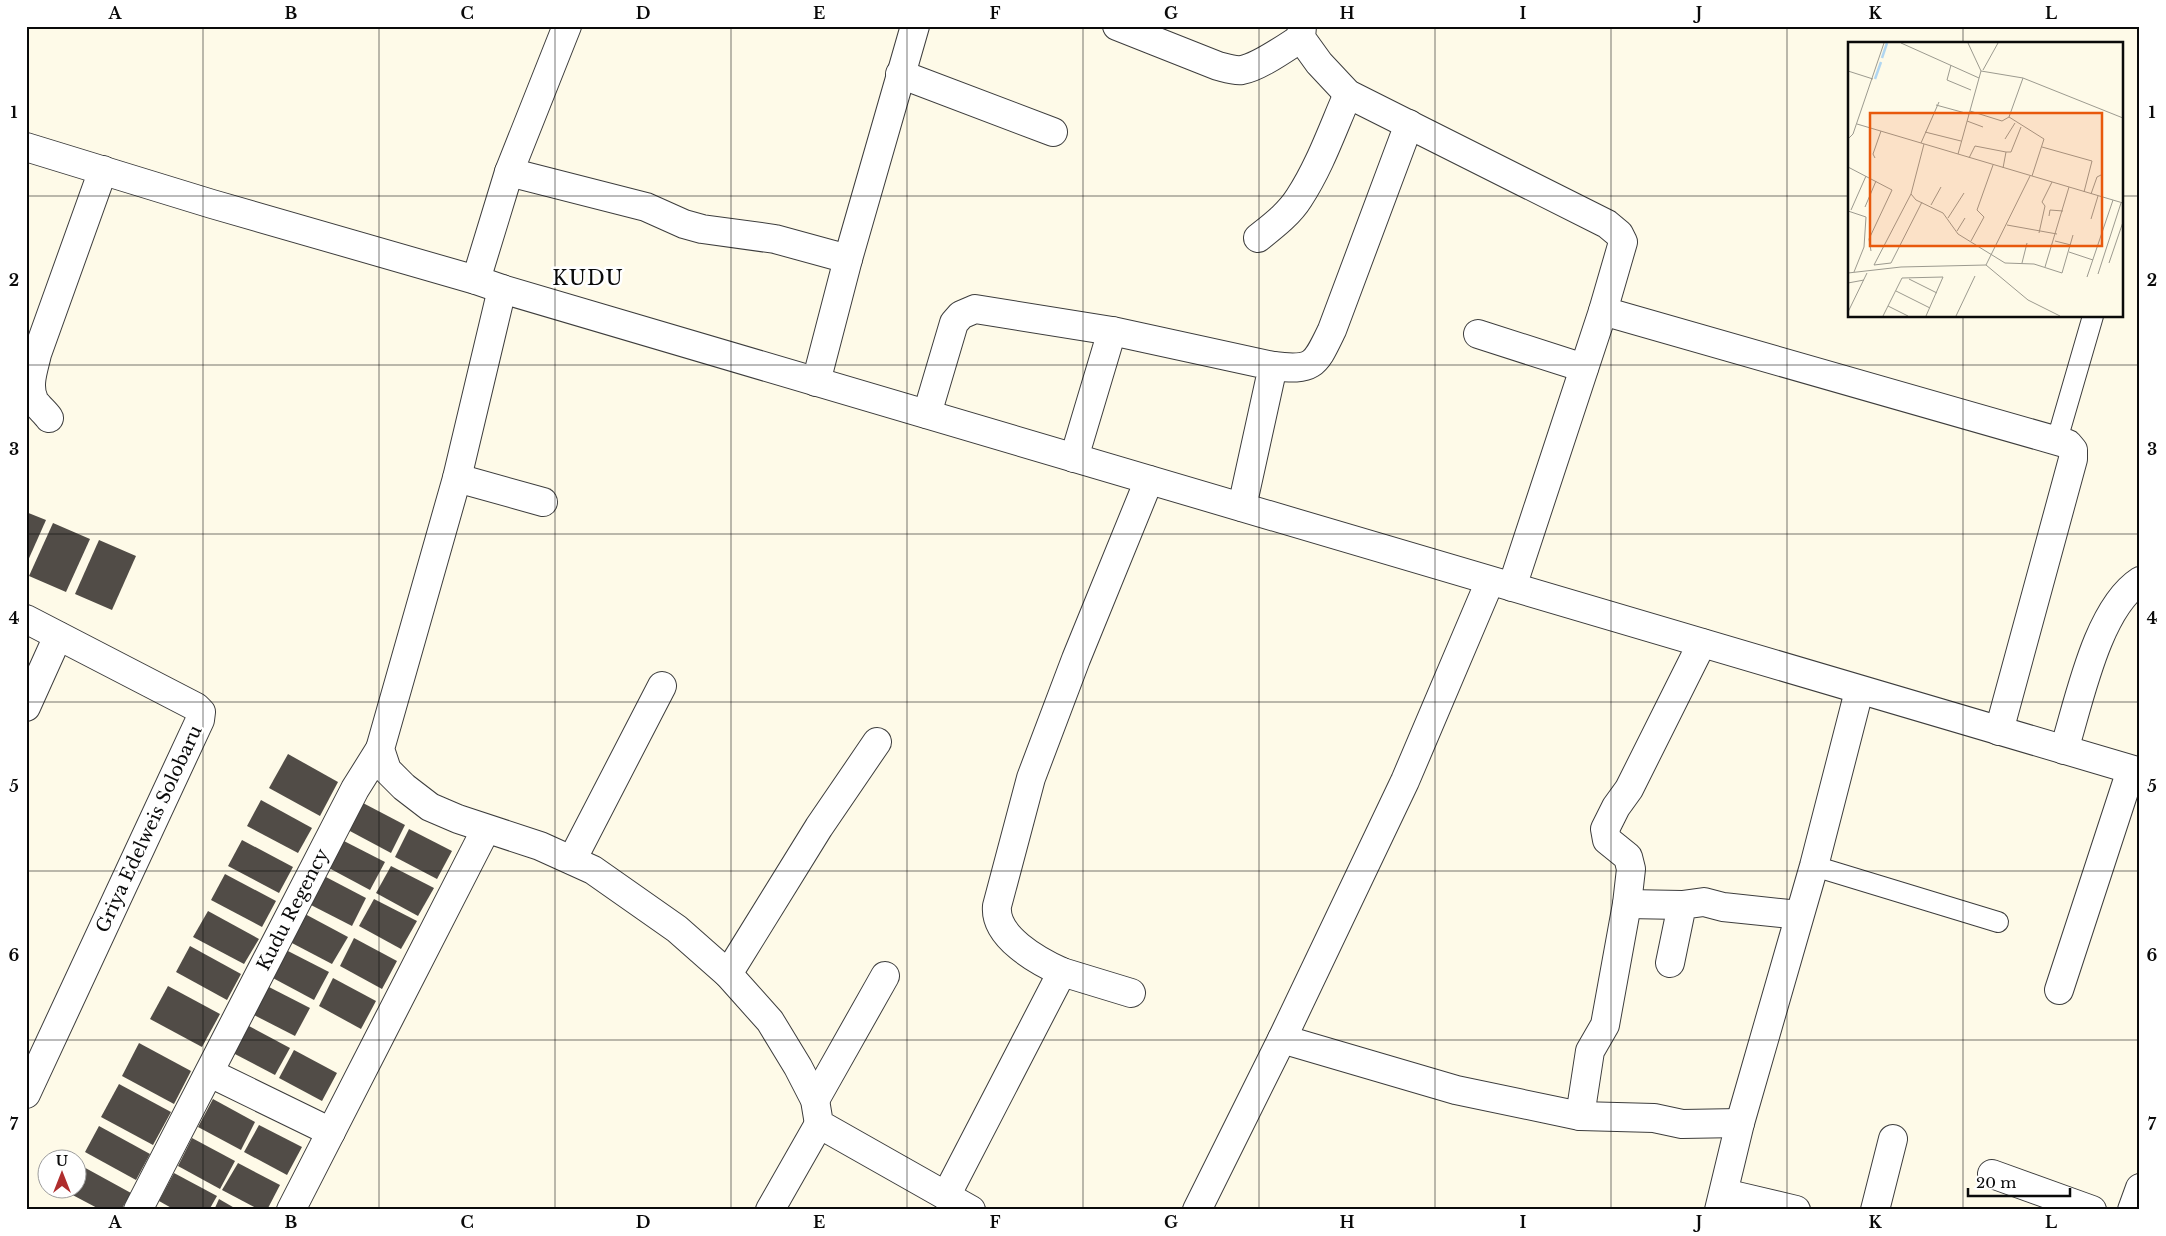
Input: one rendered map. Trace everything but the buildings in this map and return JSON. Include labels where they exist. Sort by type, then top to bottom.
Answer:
[{"type":"street","points":[[476,280],[509,172],[567,26]]},
{"type":"street","points":[[816,382],[848,259],[915,26]]},
{"type":"street","points":[[1117,26],[1232,70],[1242,70],[1252,66],[1301,32],[1319,64],[1348,94],[1607,224],[1619,234],[1623,242],[1622,251],[1584,368],[1501,584],[1282,1039],[1196,1210]]},
{"type":"street","points":[[900,74],[1053,132]]},
{"type":"street","points":[[1258,238],[1299,199],[1348,94]]},
{"type":"street","points":[[927,414],[954,323],[961,315],[975,309],[1112,331],[1273,366],[1296,369],[1308,366],[1318,358],[1332,330],[1408,124]]},
{"type":"street","points":[[26,146],[1859,691],[2136,771],[2059,990]]},
{"type":"street","points":[[49,418],[43,409],[34,402],[31,389],[37,354],[103,170]]},
{"type":"street","points":[[509,172],[646,207],[684,224],[702,229],[775,240],[848,259]]},
{"type":"street","name":"Kudu Regency","points":[[138,1210],[356,789],[380,749],[458,478],[502,289]]},
{"type":"street","points":[[1603,311],[2068,444],[2073,450],[2073,459],[1999,730]]},
{"type":"street","points":[[1074,458],[1112,331]]},
{"type":"street","points":[[1478,334],[1584,368]]},
{"type":"street","points":[[1242,507],[1273,366]]},
{"type":"street","points":[[458,478],[543,502]]},
{"type":"street","points":[[1131,993],[1062,972],[1043,963],[1010,938],[1001,927],[997,906],[1031,778],[1076,659],[1149,480]]},
{"type":"street","points":[[2064,750],[2104,626],[2121,598],[2140,581]]},
{"type":"street","name":"Griya Edelweis Solobaru","points":[[26,619],[196,707],[201,712],[200,720],[26,1094]]},
{"type":"street","points":[[26,707],[58,636]]},
{"type":"street","points":[[1580,1116],[1590,1051],[1605,1025],[1627,904],[1631,869],[1628,857],[1607,840],[1604,829],[1616,807],[1630,789],[1702,643]]},
{"type":"street","points":[[572,860],[662,686]]},
{"type":"street","points":[[1796,1210],[1722,1201],[1740,1123],[1814,866],[1859,691]]},
{"type":"street","points":[[728,974],[819,827],[877,742]]},
{"type":"street","points":[[380,749],[387,770],[410,792],[430,807],[486,829],[540,846],[593,870],[677,929],[728,974],[770,1021],[798,1067],[817,1112],[946,1196],[971,1210]]},
{"type":"street","points":[[291,1210],[486,829]]},
{"type":"street","points":[[1627,904],[1682,905],[1704,902],[1724,907],[1799,915]]},
{"type":"street","points":[[1670,963],[1682,905]]},
{"type":"street","points":[[946,1196],[1062,972]]},
{"type":"street","points":[[770,1210],[884,976]]},
{"type":"street","points":[[1282,1039],[1456,1090],[1580,1116],[1654,1118],[1682,1124],[1740,1123]]},
{"type":"street","points":[[210,1073],[331,1132]]},
{"type":"street","points":[[1875,1210],[1893,1139]]},
{"type":"street","points":[[1992,1174],[2092,1210]]},
{"type":"street","points":[[2132,1210],[2140,1188]]},
{"type":"lane","points":[[2056,440],[2092,318]]},
{"type":"lane","points":[[1814,866],[1998,922]]},
{"type":"district","name":"KUDU","points":[[588,278]]}]
